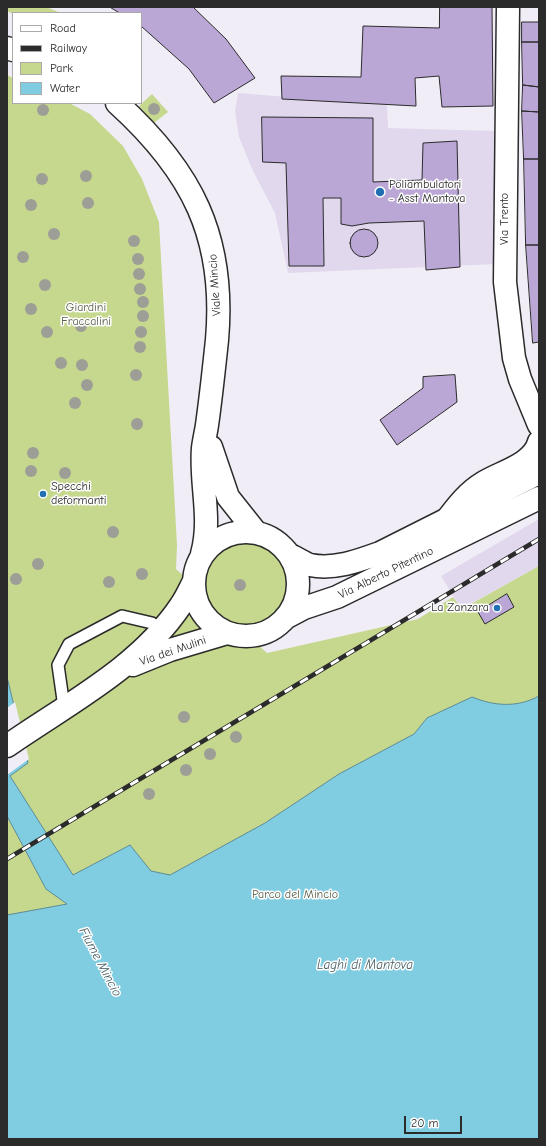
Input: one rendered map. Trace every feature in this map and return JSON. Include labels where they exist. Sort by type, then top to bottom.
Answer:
[{"type":"main road","name":"Via Trento","points":[[508,7],[505,282],[514,358],[520,379],[535,394],[539,438]]},
{"type":"main road","name":"Viale Mincio","points":[[118,104],[151,135],[180,174],[195,200],[212,244],[216,266],[218,302],[217,339],[203,454],[207,531],[202,554]]},
{"type":"main road","name":"Viale Mincio","points":[[207,426],[211,447],[224,488],[235,507],[255,532]]},
{"type":"main road","name":"Via Alberto Pitentino","points":[[448,518],[464,498],[476,487],[527,459],[539,438]]},
{"type":"main road","name":"Via Alberto Pitentino","points":[[290,555],[309,564],[332,567],[362,560],[539,473]]},
{"type":"main road","name":"Via Alberto Pitentino","points":[[285,618],[304,608],[337,598],[539,498]]},
{"type":"main road","name":"Via dei Mulini","points":[[233,532],[255,532],[276,540],[290,555],[298,572],[299,585],[292,609],[276,627],[262,634],[250,636],[227,633],[218,628],[200,610],[195,596],[195,570],[202,554],[221,537],[233,532]]},
{"type":"main road","name":"Via dei Mulini","points":[[7,746],[119,670],[152,642],[182,604],[194,581]]},
{"type":"main road","name":"Via dei Mulini","points":[[119,670],[170,650],[227,633]]},
{"type":"lane","name":"Via Trento","points":[[514,7],[511,282],[520,356],[535,394]]},
{"type":"lane","name":"Via Alberto Pitentino","points":[[486,524],[492,514],[499,507],[539,488]]},
{"type":"lane","points":[[64,707],[58,665],[69,644],[122,616],[152,623],[161,631]]},
{"type":"shaded area","name":"Poliambulatori - Asst Mantova","points":[[238,93],[387,105],[388,128],[495,131],[497,264],[288,273],[275,213],[253,171],[239,137],[235,111]]},
{"type":"shaded area","points":[[539,519],[539,566],[461,609],[441,576]]},
{"type":"green space","points":[[7,7],[46,7],[58,12],[12,12],[12,14],[7,11]]},
{"type":"green space","name":"Parco del Mincio","points":[[7,75],[12,78],[12,104],[71,104],[90,114],[123,146],[142,179],[159,222],[177,545],[176,569],[206,596],[206,576],[212,560],[224,549],[238,542],[254,542],[269,547],[281,558],[288,576],[289,584],[286,597],[282,604],[276,613],[266,620],[255,624],[237,625],[267,653],[418,619],[453,597],[462,609],[539,566],[539,1139],[7,1139]]},
{"type":"green space","points":[[152,94],[168,112],[154,123],[139,106]]},
{"type":"water","name":"Laghi di Mantova","points":[[7,677],[28,763],[10,776],[73,875],[130,845],[151,871],[170,875],[265,823],[339,774],[414,734],[427,718],[472,697],[497,704],[514,704],[531,700],[539,696],[539,1139],[7,1139],[7,915],[67,904],[46,889],[7,816]]},
{"type":"pier","points":[[15,702],[29,759],[7,775],[7,708]]},
{"type":"building","points":[[110,7],[193,7],[226,39],[255,78],[214,103],[189,69],[142,27],[142,12],[118,12]]},
{"type":"building","points":[[440,7],[492,7],[493,106],[442,107],[439,76],[415,78],[416,106],[282,99],[281,76],[361,77],[363,26],[439,28]]},
{"type":"building","points":[[522,22],[539,22],[539,42],[522,42]]},
{"type":"building","points":[[522,42],[539,42],[539,87],[523,85]]},
{"type":"building","points":[[523,85],[539,87],[539,112],[522,111]]},
{"type":"building","points":[[522,111],[539,112],[539,159],[524,159]]},
{"type":"building","points":[[262,117],[373,118],[373,182],[422,180],[423,143],[457,141],[460,267],[426,270],[424,221],[369,223],[352,226],[341,224],[341,198],[323,198],[324,266],[289,266],[286,163],[263,162]]},
{"type":"building","points":[[524,159],[539,159],[539,245],[526,245]]},
{"type":"building","points":[[364,229],[374,233],[378,243],[374,253],[364,257],[354,253],[350,243],[354,233]]},
{"type":"building","points":[[526,245],[539,245],[539,342],[533,343]]},
{"type":"building","points":[[455,375],[457,402],[397,445],[380,420],[423,388],[423,377]]},
{"type":"building","points":[[507,594],[514,607],[485,624],[478,612]]},
{"type":"railway","points":[[7,859],[539,539]]},
{"type":"place","name":"Poliambulatori - Asst Mantova","points":[[380,192]]},
{"type":"place","name":"Specchi deformanti","points":[[43,494]]},
{"type":"place","name":"La Zanzara","points":[[497,608]]},
{"type":"park label","name":"Giardini Fraccalini","points":[[86,315]]},
{"type":"water label","name":"Fiume Mincio","points":[[100,962]]}]
